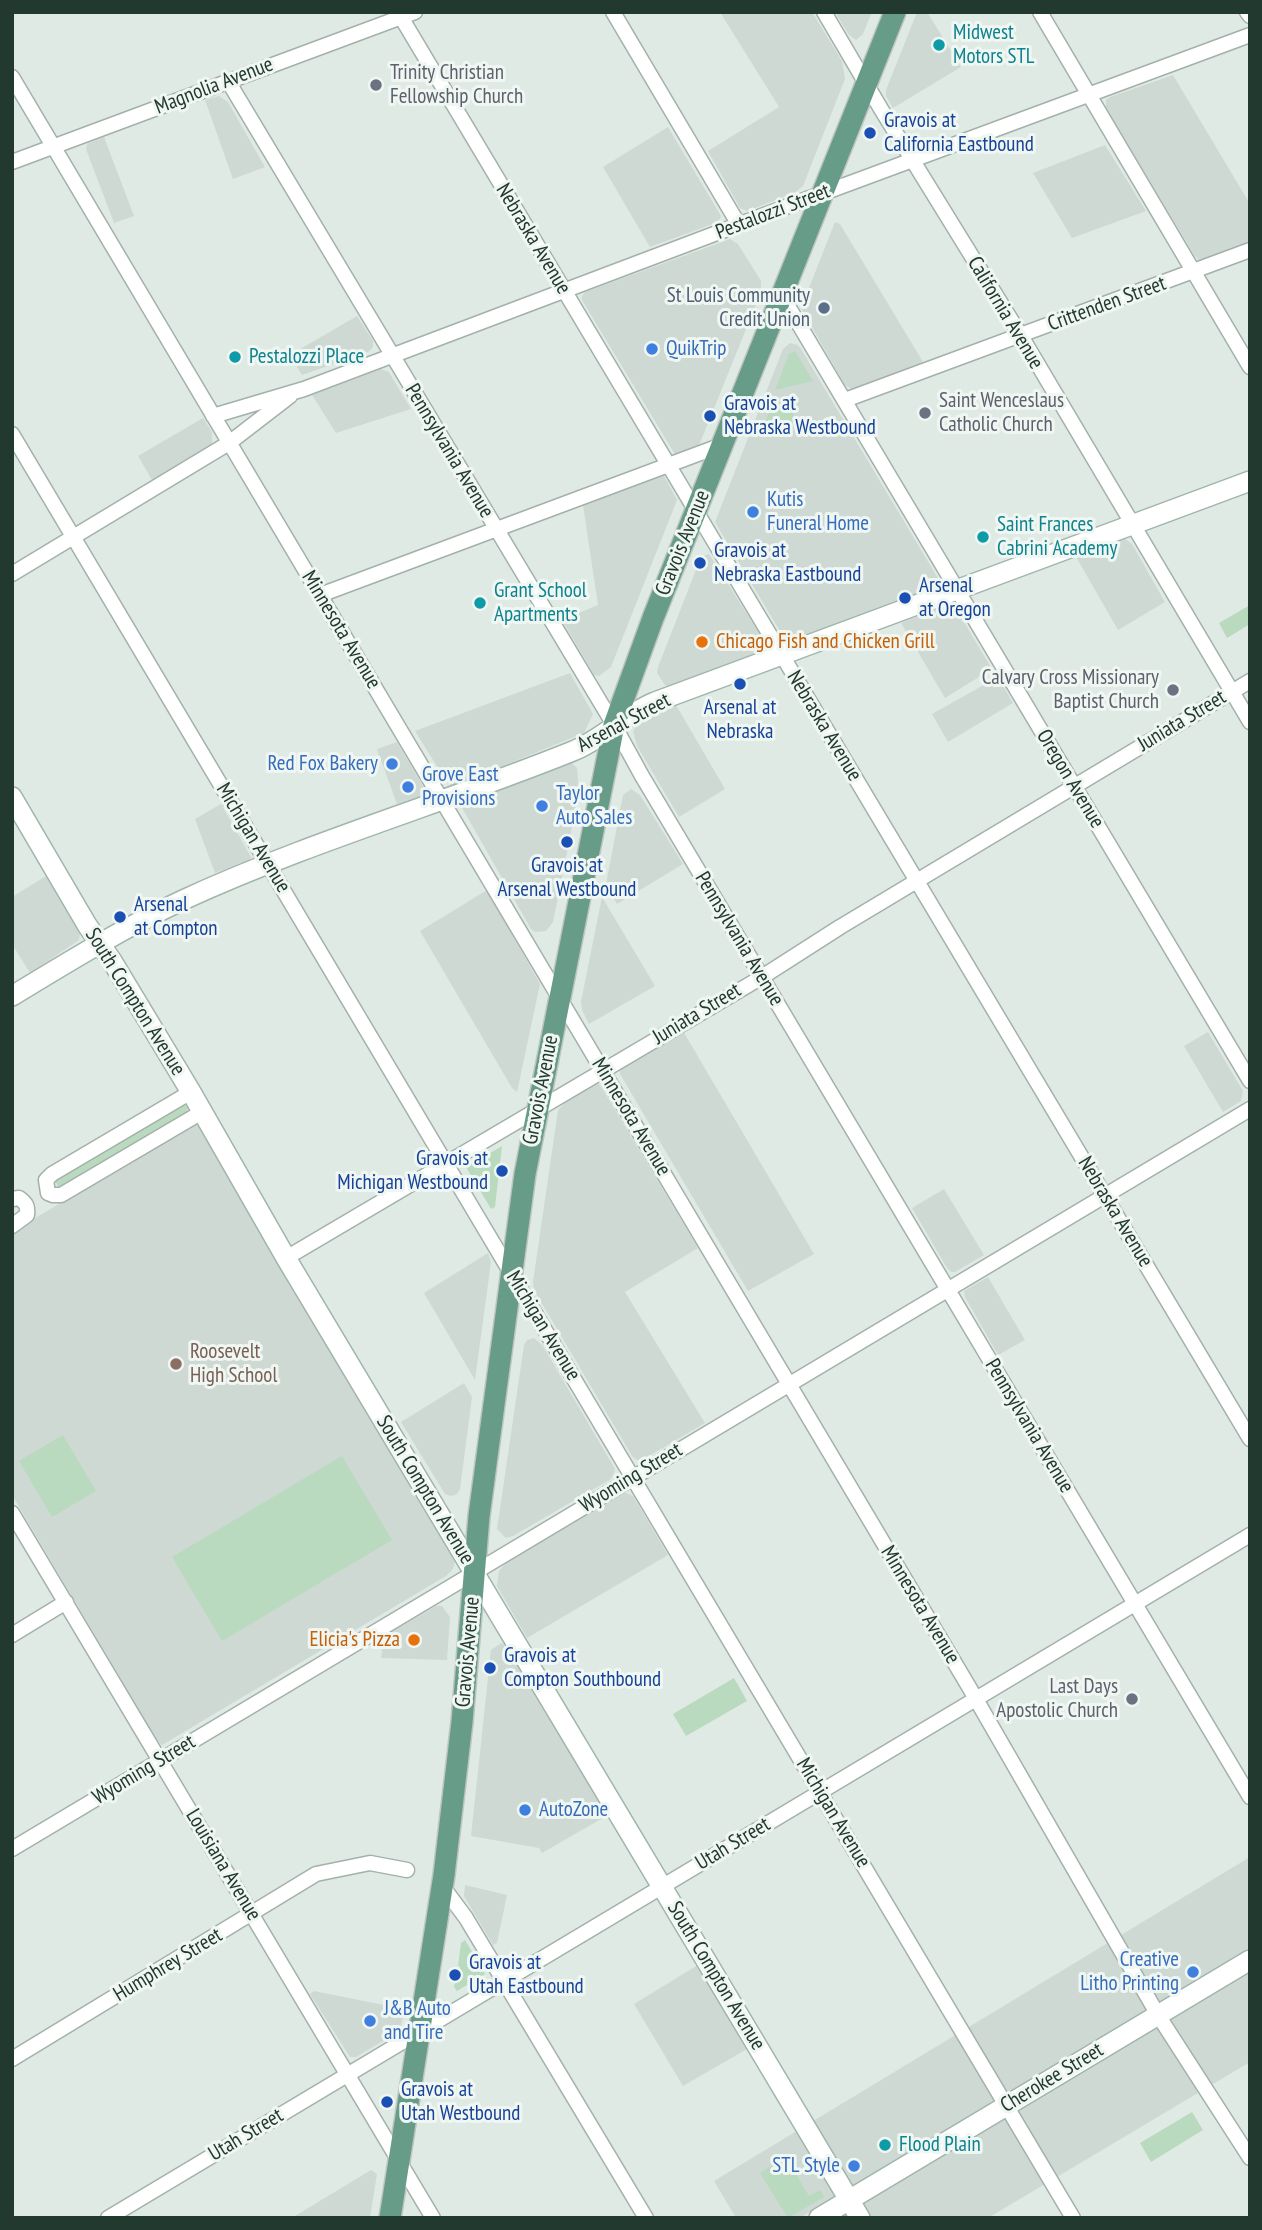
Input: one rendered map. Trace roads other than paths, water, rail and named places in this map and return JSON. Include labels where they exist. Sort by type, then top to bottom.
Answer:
[{"type":"main road","name":"Gravois Avenue","points":[[390,2218],[443,1886],[462,1722],[480,1504],[510,1271],[536,1109],[614,725],[630,677],[895,12]]},
{"type":"main road","name":"Arsenal Street","points":[[12,996],[156,913],[268,863],[574,750],[655,702],[1250,481]]},
{"type":"main road","name":"South Compton Avenue","points":[[12,797],[191,1091],[286,1258],[860,2218]]},
{"type":"main road","name":"Cherokee Street","points":[[819,2218],[1250,1960]]},
{"type":"street","name":"Magnolia Avenue","points":[[12,162],[399,15],[415,12]]},
{"type":"street","points":[[613,12],[739,225]]},
{"type":"street","name":"California Avenue","points":[[824,12],[1021,336],[1250,722]]},
{"type":"street","points":[[1040,12],[1250,367]]},
{"type":"street","name":"Nebraska Avenue","points":[[399,15],[1250,1439]]},
{"type":"street","name":"Pestalozzi Street","points":[[213,416],[296,391],[392,356],[1250,35]]},
{"type":"street","name":"Minnesota Avenue","points":[[12,77],[976,1699],[1158,2015],[1250,2158]]},
{"type":"street","name":"Pennsylvania Avenue","points":[[228,81],[614,725],[1250,1797]]},
{"type":"street","name":"Crittenden Street","points":[[845,400],[1250,250]]},
{"type":"street","name":"Oregon Avenue","points":[[782,296],[1250,1081]]},
{"type":"street","name":"Pestalozzi Street","points":[[12,574],[229,443],[296,391]]},
{"type":"street","name":"Michigan Avenue","points":[[12,434],[1073,2218]]},
{"type":"street","points":[[320,595],[722,445]]},
{"type":"street","name":"Juniata Street","points":[[286,1258],[762,977],[916,881],[1250,681]]},
{"type":"street","points":[[191,1091],[52,1174],[46,1180],[48,1193],[61,1195],[202,1112]]},
{"type":"street","name":"Wyoming Street","points":[[12,1849],[1250,1109]]},
{"type":"street","points":[[12,1199],[19,1198],[25,1202],[27,1214],[12,1226]]},
{"type":"street","name":"Louisiana Avenue","points":[[12,1513],[433,2218]]},
{"type":"street","name":"Utah Street","points":[[108,2218],[1250,1535]]},
{"type":"street","points":[[12,1635],[66,1602]]},
{"type":"street","name":"Humphrey Street","points":[[12,2059],[316,1874],[370,1863],[407,1870]]},
{"type":"street","points":[[443,1886],[466,1918],[646,2218]]},
{"type":"place","name":"Midwest Motors STL","points":[[939,45]]},
{"type":"place","name":"Trinity Christian Fellowship Church","points":[[376,85]]},
{"type":"place","name":"Gravois at California Eastbound","points":[[870,133]]},
{"type":"place","name":"St Louis Community Credit Union","points":[[824,308]]},
{"type":"place","name":"QuikTrip","points":[[652,349]]},
{"type":"place","name":"Pestalozzi Place","points":[[235,357]]},
{"type":"place","name":"Saint Wenceslaus Catholic Church","points":[[925,413]]},
{"type":"place","name":"Gravois at Nebraska Westbound","points":[[710,416]]},
{"type":"place","name":"Kutis Funeral Home","points":[[753,512]]},
{"type":"place","name":"Saint Frances Cabrini Academy","points":[[983,537]]},
{"type":"place","name":"Gravois at Nebraska Eastbound","points":[[700,563]]},
{"type":"place","name":"Arsenal at Oregon","points":[[905,598]]},
{"type":"place","name":"Grant School Apartments","points":[[480,603]]},
{"type":"place","name":"Chicago Fish and Chicken Grill","points":[[702,642]]},
{"type":"place","name":"Arsenal at Nebraska","points":[[740,684]]},
{"type":"place","name":"Calvary Cross Missionary Baptist Church","points":[[1173,690]]},
{"type":"place","name":"Red Fox Bakery","points":[[392,764]]},
{"type":"place","name":"Grove East Provisions","points":[[408,787]]},
{"type":"place","name":"Taylor Auto Sales","points":[[542,806]]},
{"type":"place","name":"Gravois at Arsenal Westbound","points":[[567,842]]},
{"type":"place","name":"Arsenal at Compton","points":[[120,917]]},
{"type":"place","name":"Gravois at Michigan Westbound","points":[[502,1171]]},
{"type":"place","name":"Roosevelt High School","points":[[176,1364]]},
{"type":"place","name":"Elicia's Pizza","points":[[414,1640]]},
{"type":"place","name":"Gravois at Compton Southbound","points":[[490,1668]]},
{"type":"place","name":"Last Days Apostolic Church","points":[[1132,1699]]},
{"type":"place","name":"AutoZone","points":[[525,1810]]},
{"type":"place","name":"Creative Litho Printing","points":[[1193,1972]]},
{"type":"place","name":"Gravois at Utah Eastbound","points":[[455,1975]]},
{"type":"place","name":"J&B Auto and Tire","points":[[370,2021]]},
{"type":"place","name":"Gravois at Utah Westbound","points":[[387,2102]]},
{"type":"place","name":"Flood Plain","points":[[885,2145]]},
{"type":"place","name":"STL Style","points":[[854,2166]]}]
